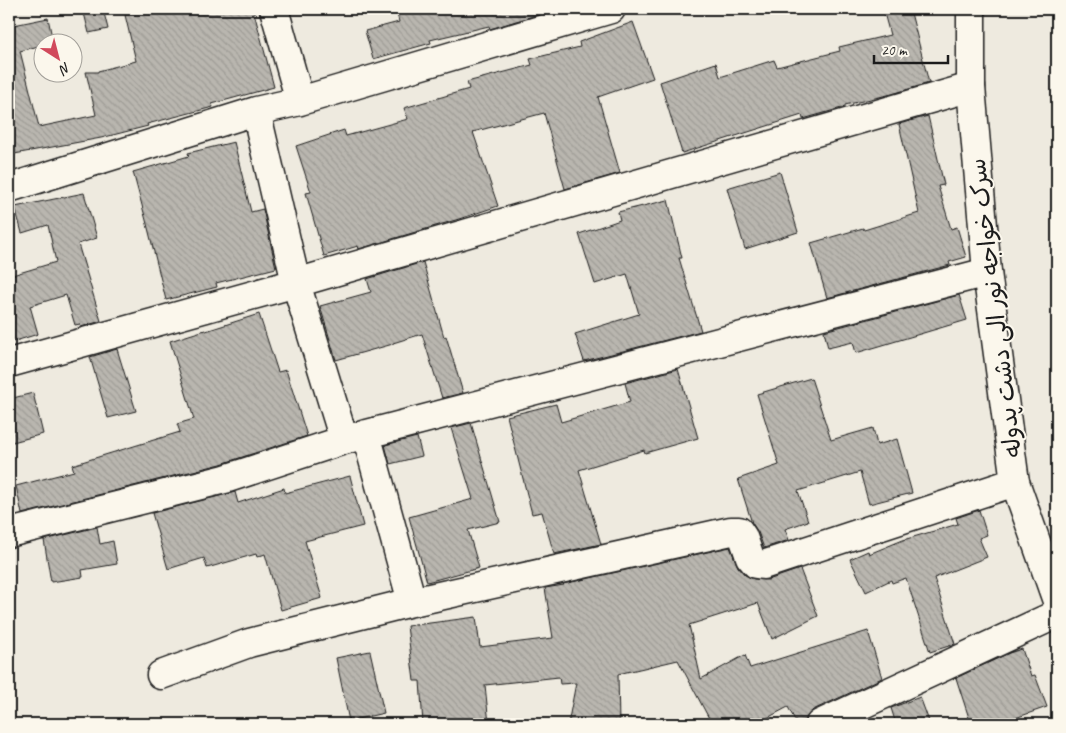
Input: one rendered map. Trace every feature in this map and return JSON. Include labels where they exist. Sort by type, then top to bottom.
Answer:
[{"type":"street","points":[[274,9],[300,101]]},
{"type":"street","points":[[9,188],[256,111],[300,101],[611,9]]},
{"type":"street","name":"سرک خواجه نور الی دشت پدوله","points":[[970,9],[970,88],[987,272],[1015,482],[1057,601]]},
{"type":"street","points":[[9,363],[296,283],[970,88]]},
{"type":"street","points":[[256,111],[296,283],[355,437],[412,602]]},
{"type":"street","points":[[9,533],[225,479],[355,437],[987,272]]},
{"type":"street","points":[[160,676],[249,643],[412,602],[731,531],[739,531],[750,557],[756,564],[763,565],[1015,482]]},
{"type":"street","points":[[820,724],[1057,614]]},
{"type":"building","points":[[83,9],[103,9],[108,29],[89,33]]},
{"type":"building","points":[[150,9],[253,9],[274,87],[212,104],[213,107],[147,124],[148,126],[101,138],[9,155],[9,26],[48,18],[51,32],[32,32],[32,48],[20,51],[39,127],[96,115],[86,72],[98,72],[136,61],[125,15]]},
{"type":"building","points":[[396,9],[546,9],[546,12],[490,29],[489,26],[430,40],[431,43],[373,59],[365,31],[399,22]]},
{"type":"building","points":[[883,9],[910,9],[929,83],[845,105],[845,107],[803,119],[802,115],[682,153],[660,82],[716,63],[720,77],[774,60],[777,67],[840,51],[839,47],[890,35]]},
{"type":"building","points":[[633,22],[653,78],[598,97],[620,173],[565,189],[544,113],[473,132],[498,206],[359,249],[358,246],[324,256],[306,193],[311,192],[296,146],[344,130],[346,136],[408,119],[404,108],[469,89],[467,82],[532,65],[530,59],[580,47],[579,42]]},
{"type":"building","points":[[928,116],[944,185],[938,186],[951,229],[957,227],[966,257],[949,262],[950,265],[827,298],[811,243],[863,228],[864,230],[919,213],[899,124]]},
{"type":"building","points":[[234,142],[251,212],[263,209],[276,268],[216,283],[217,287],[166,300],[133,172],[189,156],[188,153]]},
{"type":"building","points":[[780,172],[798,232],[745,249],[727,188]]},
{"type":"building","points":[[84,193],[97,238],[78,244],[101,321],[81,327],[80,324],[75,325],[66,295],[30,306],[38,334],[12,342],[9,329],[9,276],[56,262],[48,225],[22,233],[15,207]]},
{"type":"building","points":[[668,200],[682,258],[679,258],[701,331],[584,361],[575,334],[639,314],[627,274],[595,284],[579,234],[620,220],[618,212]]},
{"type":"building","points":[[423,262],[444,337],[446,336],[463,393],[442,398],[422,334],[336,360],[320,306],[371,292],[367,279]]},
{"type":"building","points":[[959,295],[967,320],[856,353],[853,342],[828,348],[824,331]]},
{"type":"building","points":[[259,314],[278,372],[286,370],[307,436],[221,464],[22,514],[16,486],[74,471],[72,465],[180,432],[177,424],[194,419],[170,341]]},
{"type":"building","points":[[117,349],[136,411],[108,418],[90,357]]},
{"type":"building","points":[[678,369],[698,438],[645,453],[644,450],[579,470],[601,544],[554,554],[542,512],[532,514],[507,416],[556,404],[561,422],[630,402],[625,383]]},
{"type":"building","points":[[811,378],[831,440],[873,428],[877,445],[897,439],[912,493],[869,504],[860,472],[798,491],[808,521],[785,529],[789,540],[764,548],[758,532],[752,523],[738,479],[779,465],[757,394]]},
{"type":"building","points":[[33,393],[43,434],[9,443],[9,399]]},
{"type":"building","points":[[471,423],[500,522],[468,530],[479,568],[427,582],[409,517],[473,499],[451,428]]},
{"type":"building","points":[[417,437],[422,456],[390,464],[385,445]]},
{"type":"building","points":[[350,476],[363,526],[305,541],[322,598],[281,610],[265,554],[257,557],[256,554],[207,568],[204,558],[168,569],[152,513],[235,492],[238,503],[284,488],[285,493]]},
{"type":"building","points":[[979,510],[987,535],[979,538],[987,557],[934,578],[955,644],[930,652],[906,578],[892,583],[891,580],[866,592],[850,559],[868,551],[869,554],[903,540],[958,524],[956,518]]},
{"type":"building","points":[[97,527],[100,544],[113,541],[117,564],[82,570],[83,577],[51,582],[44,540]]},
{"type":"building","points":[[730,547],[738,567],[745,575],[754,579],[768,580],[800,569],[818,616],[772,639],[758,603],[689,625],[701,679],[745,655],[750,668],[868,631],[882,678],[813,710],[806,719],[797,724],[788,707],[756,724],[712,724],[678,660],[618,674],[619,724],[568,724],[576,683],[560,684],[559,677],[485,685],[489,724],[423,724],[420,681],[414,681],[407,626],[476,617],[480,647],[553,638],[545,588]]},
{"type":"building","points":[[1022,649],[1031,676],[1035,675],[1047,707],[998,724],[971,724],[956,678],[1009,653]]},
{"type":"building","points":[[370,651],[384,713],[349,721],[336,658]]},
{"type":"building","points":[[920,697],[930,724],[896,724],[891,708]]}]
